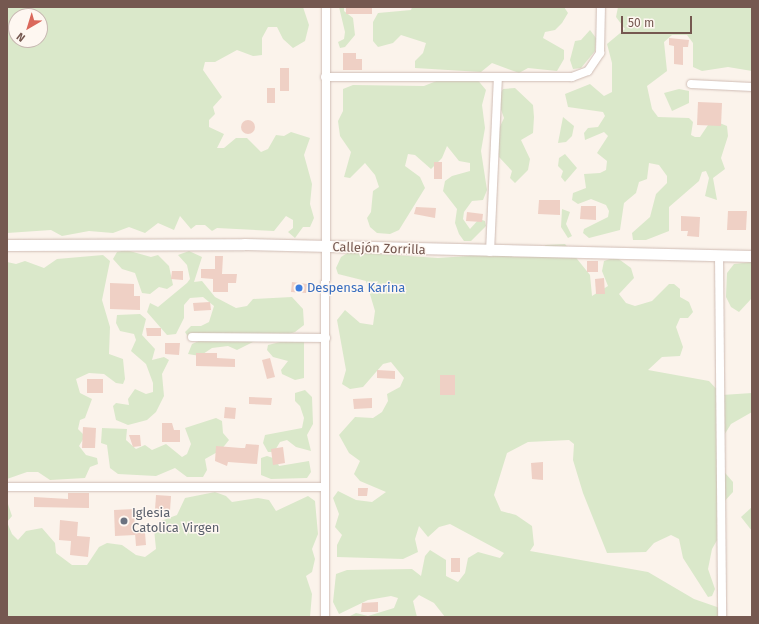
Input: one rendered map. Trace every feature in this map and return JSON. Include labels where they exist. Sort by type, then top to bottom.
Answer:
[{"type":"street","points":[[325,617],[326,7]]},
{"type":"street","points":[[326,77],[498,79],[572,77],[588,71],[600,53],[601,7]]},
{"type":"street","points":[[490,252],[498,79]]},
{"type":"street","points":[[691,84],[752,87]]},
{"type":"street","name":"Callejón Zorrilla","points":[[7,246],[244,244],[490,252],[752,256]]},
{"type":"street","points":[[719,255],[722,617]]},
{"type":"street","points":[[192,337],[326,338]]},
{"type":"street","points":[[7,487],[325,488]]},
{"type":"green space","points":[[7,7],[303,7],[309,25],[305,41],[293,48],[283,39],[277,27],[268,27],[262,38],[262,55],[253,56],[237,50],[215,62],[205,62],[203,70],[222,97],[213,107],[215,114],[209,120],[209,127],[224,134],[217,148],[224,148],[236,138],[247,138],[261,152],[268,149],[276,135],[284,136],[291,132],[310,138],[304,155],[312,184],[310,204],[314,218],[310,227],[303,227],[295,238],[288,232],[293,228],[293,220],[286,216],[274,231],[217,228],[212,231],[205,225],[196,225],[191,229],[180,216],[174,230],[158,223],[145,233],[129,227],[113,233],[89,231],[62,236],[51,230],[7,233]]},
{"type":"green space","points":[[339,7],[344,7],[344,11],[353,18],[355,35],[345,47],[340,48],[338,42],[344,39],[345,32]]},
{"type":"green space","points":[[412,7],[564,7],[568,13],[562,23],[555,30],[545,32],[543,38],[564,50],[564,59],[557,71],[528,68],[519,73],[492,63],[481,72],[415,68],[415,61],[423,53],[426,43],[401,35],[393,43],[378,47],[373,41],[373,22],[378,13],[411,10]]},
{"type":"green space","points":[[618,7],[752,7],[752,71],[728,67],[702,71],[693,67],[693,43],[687,35],[672,35],[664,42],[667,71],[647,86],[652,109],[658,117],[689,118],[693,122],[691,135],[695,137],[700,137],[708,125],[717,122],[727,126],[728,136],[721,158],[725,169],[713,178],[717,200],[705,196],[709,178],[706,171],[702,172],[699,181],[669,207],[669,231],[646,240],[633,240],[632,233],[650,217],[656,194],[667,183],[667,176],[659,165],[649,163],[647,179],[639,182],[636,193],[624,203],[620,230],[589,238],[583,233],[584,229],[608,217],[609,211],[606,205],[591,199],[578,204],[572,200],[573,193],[586,188],[584,174],[600,173],[606,170],[607,161],[597,153],[608,136],[604,132],[585,140],[584,133],[588,128],[598,127],[605,116],[603,112],[568,107],[565,94],[590,84],[604,96],[612,92],[612,63],[607,44],[625,29],[616,17]]},
{"type":"green space","points":[[590,30],[596,38],[595,51],[581,68],[573,69],[570,60],[575,41],[581,40]]},
{"type":"green space","points":[[444,78],[476,78],[486,90],[482,105],[485,128],[481,151],[487,190],[483,200],[472,201],[464,212],[463,219],[470,229],[479,219],[485,221],[486,226],[471,241],[464,241],[459,234],[455,223],[457,209],[443,191],[445,181],[452,176],[470,171],[470,163],[459,161],[447,146],[442,158],[431,169],[415,155],[408,154],[405,166],[420,177],[425,188],[399,230],[390,234],[377,233],[370,227],[367,218],[371,212],[373,191],[379,187],[375,175],[365,163],[350,178],[344,177],[351,152],[340,136],[338,121],[343,111],[343,89],[353,85],[424,86]]},
{"type":"green space","points":[[515,88],[533,105],[534,117],[533,133],[521,140],[530,159],[528,170],[515,183],[510,178],[512,171],[499,157],[496,146],[496,135],[504,118],[497,98],[503,89]]},
{"type":"green space","points":[[679,89],[689,91],[689,103],[672,111],[664,93]]},
{"type":"green space","points":[[563,117],[574,126],[572,136],[566,142],[558,143]]},
{"type":"green space","points":[[565,154],[577,168],[565,182],[561,177],[563,171],[558,166],[559,158]]},
{"type":"green space","points":[[562,209],[570,212],[566,224],[572,236],[568,238],[561,227]]},
{"type":"green space","points":[[565,244],[590,275],[592,296],[608,286],[602,271],[604,261],[616,257],[631,268],[634,278],[619,294],[626,303],[635,306],[652,301],[669,284],[674,284],[680,289],[680,297],[689,302],[693,312],[688,318],[680,318],[676,327],[683,347],[680,356],[662,357],[648,370],[709,381],[722,395],[752,393],[752,412],[731,424],[718,445],[719,466],[733,482],[733,492],[721,505],[724,528],[712,549],[708,569],[715,589],[712,596],[708,597],[683,558],[679,539],[671,535],[654,543],[646,552],[607,553],[583,493],[573,460],[574,444],[569,440],[528,442],[507,453],[494,495],[501,511],[516,515],[532,526],[534,545],[530,551],[648,572],[694,599],[717,607],[726,613],[726,617],[445,617],[434,603],[419,595],[413,601],[417,617],[348,617],[356,613],[368,616],[394,608],[398,598],[391,596],[368,600],[339,614],[333,602],[336,574],[347,570],[412,569],[421,576],[425,556],[430,550],[446,560],[446,576],[458,582],[465,573],[468,558],[478,552],[500,558],[504,553],[450,524],[439,527],[428,537],[419,526],[415,539],[418,552],[403,559],[337,557],[337,545],[342,535],[335,527],[339,514],[333,498],[338,491],[356,500],[372,502],[386,492],[360,481],[354,474],[360,461],[349,453],[339,435],[355,417],[373,418],[382,412],[388,401],[387,394],[400,387],[404,378],[391,362],[383,364],[363,387],[350,389],[342,384],[346,370],[337,320],[345,310],[360,323],[373,325],[375,311],[366,281],[338,274],[336,268],[341,257],[349,252],[438,258],[468,256],[485,246],[499,248],[514,257],[531,256],[546,245]]},
{"type":"green space","points":[[126,250],[151,257],[158,255],[169,266],[173,285],[167,289],[159,287],[150,294],[142,293],[135,273],[122,269],[113,259],[117,252]]},
{"type":"green space","points":[[189,251],[202,257],[194,282],[202,281],[215,297],[236,308],[247,306],[253,299],[292,297],[303,309],[304,325],[295,332],[283,336],[265,336],[237,350],[228,346],[212,348],[200,356],[188,354],[192,344],[203,339],[190,340],[185,332],[191,326],[201,326],[209,322],[214,306],[203,297],[190,298],[184,305],[184,318],[176,334],[167,335],[147,312],[150,303],[158,307],[190,279],[187,265],[178,255]]},
{"type":"green space","points":[[103,255],[110,261],[102,300],[110,327],[109,354],[123,359],[125,379],[123,384],[116,383],[104,374],[89,373],[76,379],[80,393],[92,399],[85,418],[80,420],[78,429],[85,436],[79,446],[86,455],[97,458],[98,464],[90,467],[85,478],[50,480],[38,472],[27,472],[7,479],[7,262],[16,264],[25,261],[44,268],[57,259]]},
{"type":"green space","points":[[752,262],[752,298],[739,312],[731,307],[726,297],[727,273],[734,264]]},
{"type":"green space","points":[[140,314],[146,319],[142,335],[155,349],[152,360],[164,357],[169,360],[162,374],[164,396],[156,412],[147,420],[128,425],[116,420],[113,406],[116,403],[129,405],[128,399],[135,389],[146,394],[153,392],[153,383],[146,364],[131,351],[136,340],[134,334],[120,331],[116,323],[117,315]]},
{"type":"green space","points":[[304,336],[304,378],[295,380],[282,374],[281,370],[288,361],[273,357],[267,350],[268,345]]},
{"type":"green space","points":[[305,390],[312,397],[313,424],[307,435],[311,451],[296,447],[287,440],[280,442],[274,452],[268,452],[263,443],[265,435],[302,428],[304,418],[300,406],[295,401],[295,393]]},
{"type":"green space","points":[[216,418],[222,421],[223,433],[229,440],[221,450],[205,459],[207,470],[203,477],[187,477],[175,468],[156,476],[118,474],[110,468],[107,445],[101,443],[102,428],[127,429],[126,440],[136,449],[145,445],[152,450],[166,444],[182,457],[187,454],[191,444],[185,428]]},
{"type":"green space","points":[[267,456],[276,459],[279,466],[309,461],[311,472],[307,478],[271,479],[261,475],[261,458]]},
{"type":"green space","points":[[215,492],[226,496],[232,502],[258,498],[269,500],[276,511],[308,496],[315,501],[318,534],[312,549],[315,559],[312,572],[306,576],[312,594],[310,617],[7,617],[7,522],[12,534],[18,540],[26,531],[42,528],[55,543],[56,553],[72,565],[87,565],[99,547],[107,543],[122,545],[136,555],[145,557],[156,549],[154,529],[161,521],[177,515],[185,498]]},
{"type":"green space","points":[[7,501],[12,516],[7,522]]},
{"type":"green space","points":[[752,507],[752,531],[741,517]]},
{"type":"building","points":[[346,7],[372,7],[372,14],[346,14]]},
{"type":"building","points":[[669,38],[689,40],[688,47],[683,47],[683,65],[674,64],[674,46],[669,45]]},
{"type":"building","points":[[343,53],[356,53],[356,59],[362,59],[362,70],[343,70]]},
{"type":"building","points":[[280,68],[289,68],[289,91],[280,91]]},
{"type":"building","points":[[267,88],[275,88],[275,103],[267,103]]},
{"type":"building","points":[[698,102],[722,103],[721,126],[697,125]]},
{"type":"building","points":[[248,120],[253,122],[255,127],[253,132],[248,134],[243,132],[241,127],[243,122]]},
{"type":"building","points":[[434,162],[442,162],[442,179],[434,179]]},
{"type":"building","points":[[539,200],[560,200],[560,215],[538,214]]},
{"type":"building","points":[[581,206],[596,206],[596,220],[580,219]]},
{"type":"building","points":[[416,207],[436,208],[435,218],[414,214]]},
{"type":"building","points":[[728,211],[747,211],[746,230],[727,230]]},
{"type":"building","points":[[467,212],[483,214],[482,222],[466,221]]},
{"type":"building","points":[[681,216],[700,217],[699,237],[687,236],[688,231],[681,231]]},
{"type":"building","points":[[215,256],[223,256],[222,274],[237,274],[236,283],[228,283],[228,292],[213,292],[213,279],[201,278],[201,269],[215,269]]},
{"type":"building","points":[[587,261],[598,261],[598,272],[587,272]]},
{"type":"building","points":[[172,271],[183,271],[183,280],[171,279]]},
{"type":"building","points":[[604,278],[605,294],[596,294],[595,279]]},
{"type":"building","name":"Despensa Karina","points":[[292,282],[307,284],[306,293],[291,292]]},
{"type":"building","points":[[110,283],[134,284],[134,296],[140,296],[140,310],[110,309]]},
{"type":"building","points":[[210,302],[211,310],[194,311],[193,303]]},
{"type":"building","points":[[146,328],[161,328],[161,336],[147,336]]},
{"type":"building","points":[[165,343],[180,343],[179,355],[165,354]]},
{"type":"building","points":[[196,353],[217,353],[217,358],[235,359],[235,367],[196,366]]},
{"type":"building","points":[[270,358],[275,377],[267,379],[262,360]]},
{"type":"building","points":[[377,370],[395,371],[395,379],[377,378]]},
{"type":"building","points":[[440,375],[455,375],[455,395],[440,395]]},
{"type":"building","points":[[87,379],[103,379],[103,393],[87,393]]},
{"type":"building","points":[[249,397],[272,398],[271,405],[249,404]]},
{"type":"building","points":[[372,398],[372,408],[354,409],[353,399]]},
{"type":"building","points":[[225,407],[236,408],[235,419],[224,418]]},
{"type":"building","points":[[162,423],[172,423],[174,430],[180,430],[180,442],[162,442]]},
{"type":"building","points":[[83,427],[96,428],[95,448],[82,448]]},
{"type":"building","points":[[129,435],[140,435],[141,446],[133,447]]},
{"type":"building","points":[[246,444],[259,445],[257,464],[228,462],[227,466],[215,461],[216,446],[245,448]]},
{"type":"building","points":[[283,447],[285,463],[273,465],[271,449]]},
{"type":"building","points":[[543,462],[543,480],[532,479],[531,463]]},
{"type":"building","points":[[358,488],[368,488],[367,496],[358,496]]},
{"type":"building","points":[[68,493],[89,493],[89,508],[34,507],[34,497],[68,499]]},
{"type":"building","points":[[156,495],[171,496],[170,511],[155,510]]},
{"type":"building","name":"Iglesia Catolica Virgen","points":[[134,509],[135,535],[115,536],[114,510]]},
{"type":"building","points":[[60,520],[78,522],[77,536],[90,537],[88,557],[70,555],[71,541],[59,540]]},
{"type":"building","points":[[135,533],[145,533],[146,545],[136,546]]},
{"type":"building","points":[[451,558],[460,558],[460,572],[451,572]]},
{"type":"building","points":[[378,602],[378,612],[361,612],[362,603]]},
{"type":"place","name":"Despensa Karina","points":[[299,288]]},
{"type":"place","name":"Iglesia Catolica Virgen","points":[[124,521]]}]
